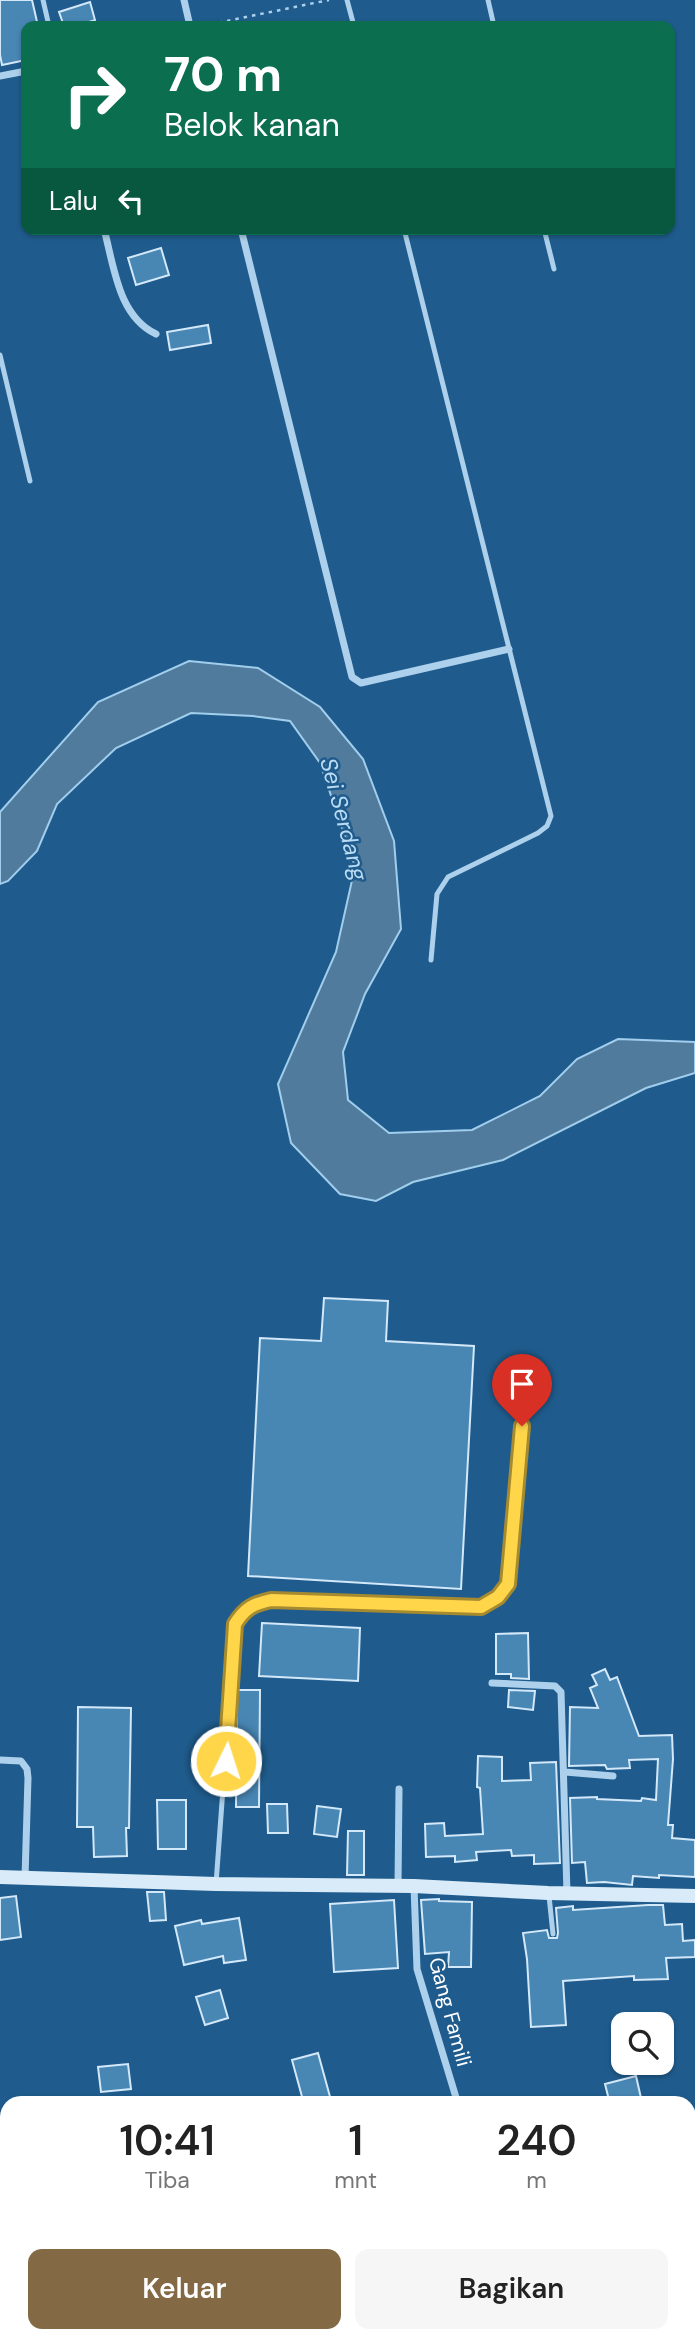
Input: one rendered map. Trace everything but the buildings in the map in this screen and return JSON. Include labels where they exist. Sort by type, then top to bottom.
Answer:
[{"type":"street","points":[[184,0],[189,21]]},
{"type":"street","points":[[0,76],[21,72]]},
{"type":"street","points":[[106,235],[127,305],[136,321],[156,334]]},
{"type":"street","points":[[242,235],[352,677],[361,682],[509,649]]},
{"type":"street","points":[[492,1684],[532,1684],[555,1686],[561,1690],[567,1893]]},
{"type":"street","points":[[0,1760],[21,1761],[27,1769],[25,1878]]},
{"type":"street","points":[[565,1772],[613,1776]]},
{"type":"street","points":[[398,1886],[399,1788]]},
{"type":"street","points":[[0,1877],[216,1884],[414,1886],[548,1893],[695,1896]]},
{"type":"street","name":"Gang Famili","points":[[414,1886],[417,1969],[456,2096]]},
{"type":"lane","points":[[43,0],[48,21]]},
{"type":"lane","points":[[347,0],[353,21]]},
{"type":"lane","points":[[488,0],[493,21]]},
{"type":"lane","points":[[406,235],[551,816],[547,826],[538,833],[448,877],[437,894],[431,960]]},
{"type":"lane","points":[[546,235],[554,269]]},
{"type":"lane","points":[[0,355],[30,481]]},
{"type":"lane","points":[[216,1884],[235,1624],[251,1605],[271,1600],[481,1607],[498,1597],[508,1584],[527,1373]]},
{"type":"lane","points":[[548,1893],[553,1934]]},
{"type":"path","points":[[226,21],[329,0]]},
{"type":"water","name":"Sei Serdang","points":[[189,661],[258,668],[320,707],[363,759],[394,841],[401,929],[365,994],[343,1052],[348,1100],[389,1133],[472,1130],[540,1096],[577,1059],[618,1039],[695,1042],[695,1073],[646,1088],[503,1160],[413,1182],[376,1201],[340,1194],[291,1143],[278,1084],[336,952],[355,867],[320,763],[290,721],[191,713],[116,748],[57,804],[37,851],[8,881],[0,884],[0,812],[98,702]]},
{"type":"route","points":[[226,1761],[235,1624],[251,1605],[271,1600],[481,1607],[504,1591],[508,1584],[522,1426]]}]
